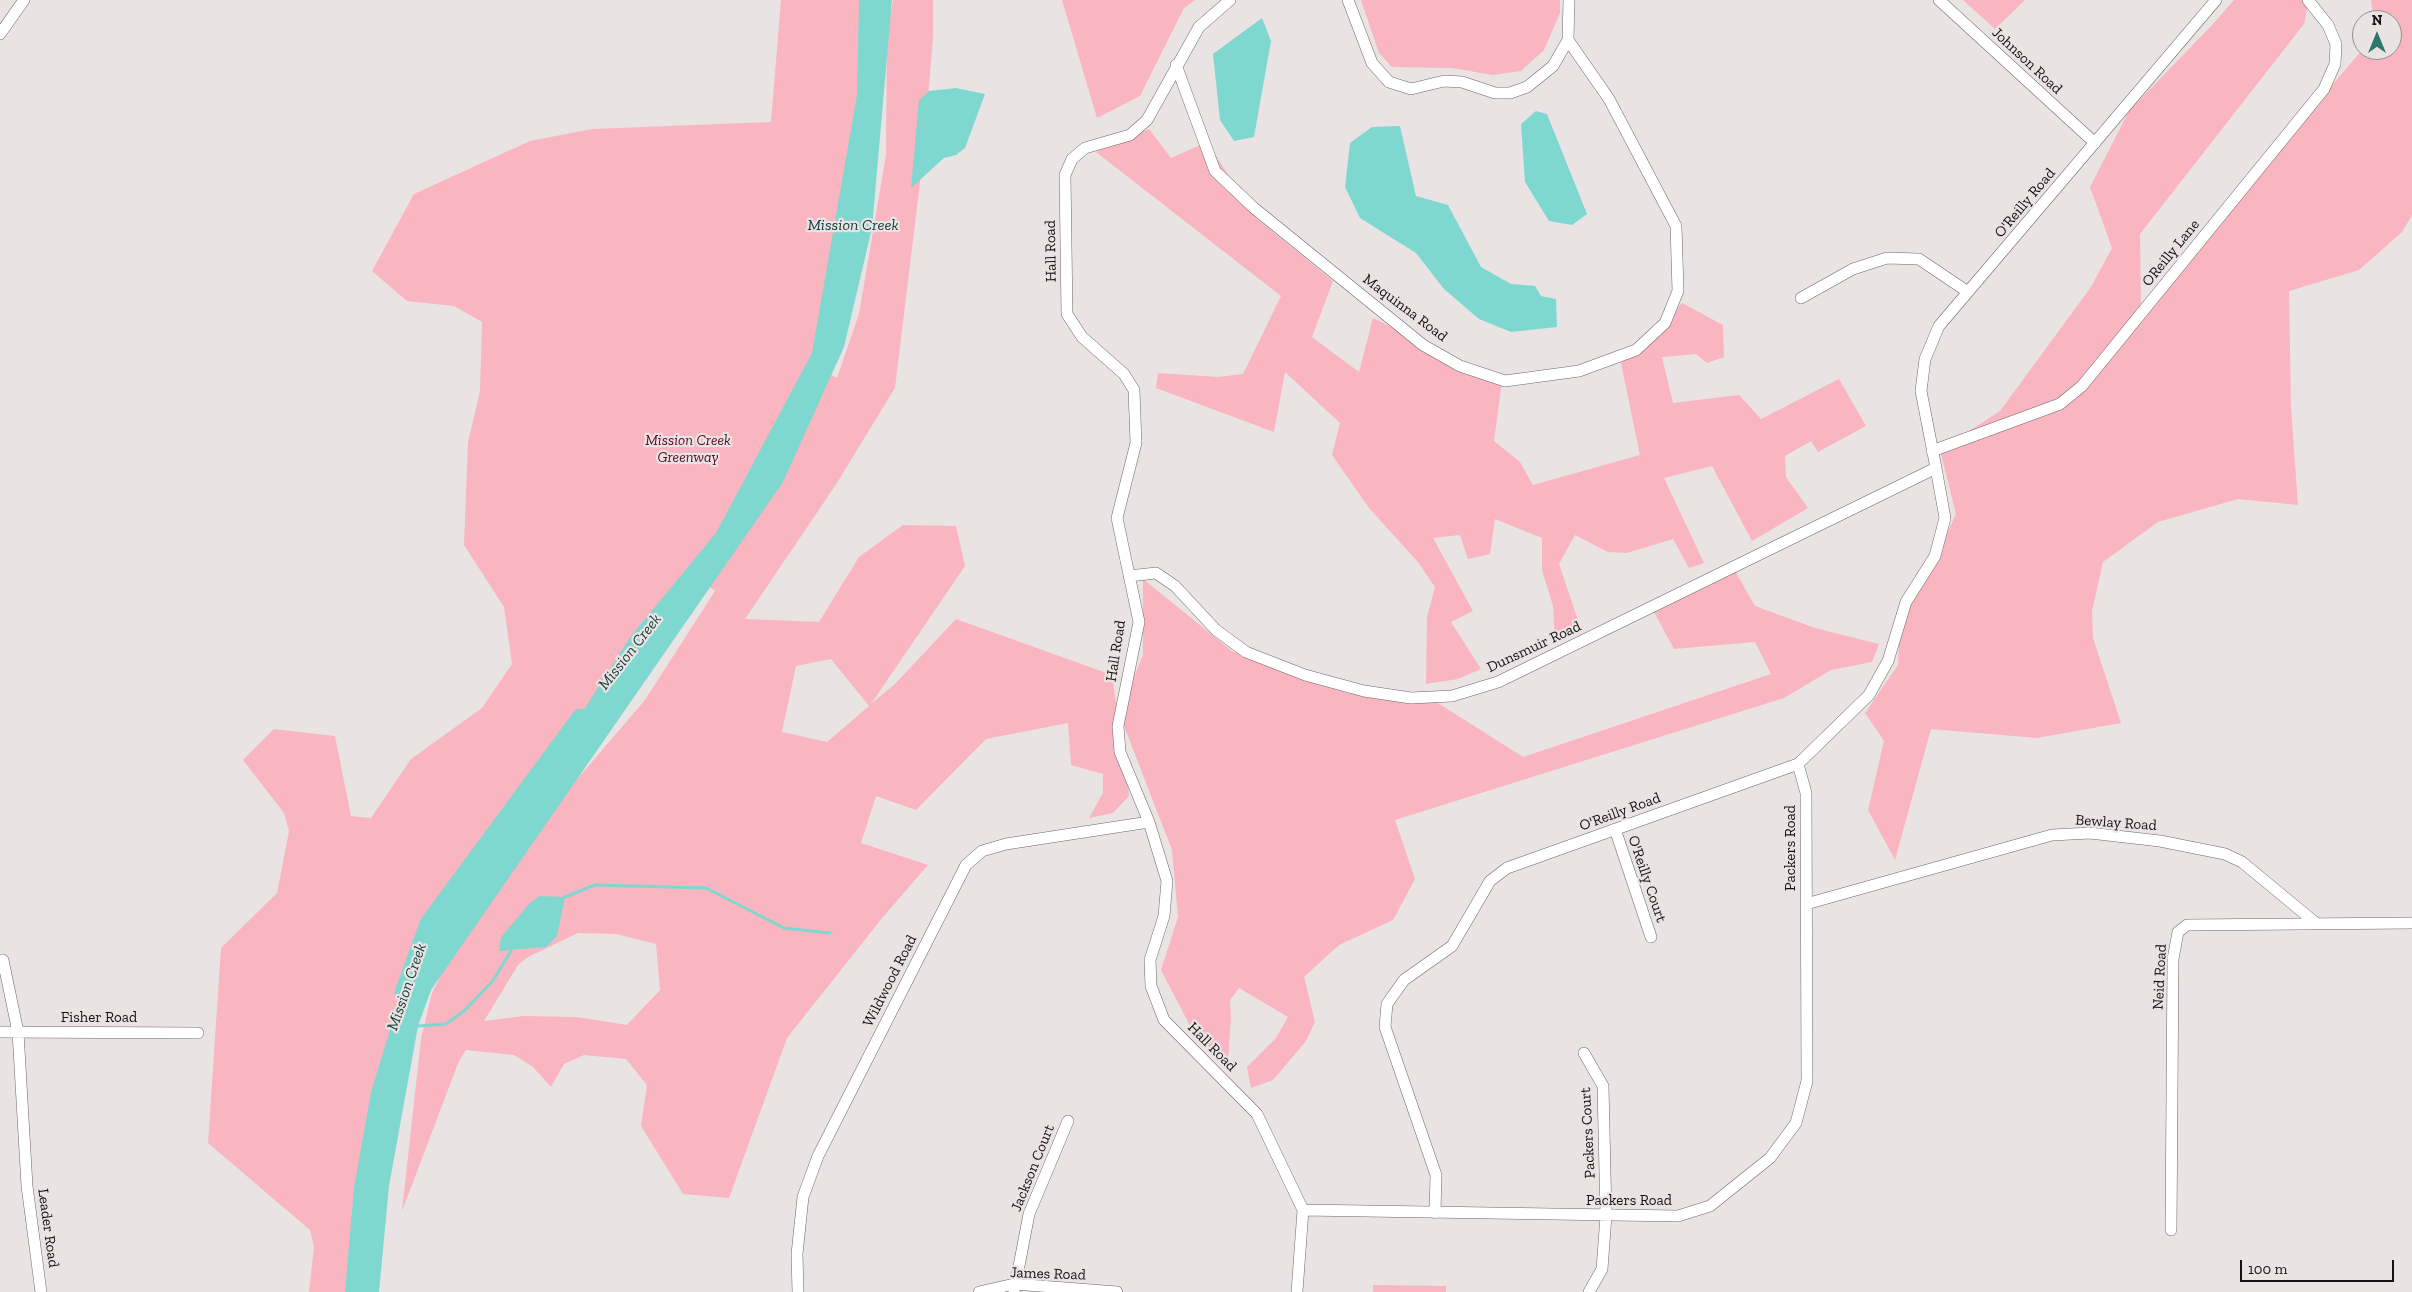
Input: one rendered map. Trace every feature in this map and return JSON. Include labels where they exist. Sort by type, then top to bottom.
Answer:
[{"type":"street","points":[[0,34],[24,0]]},
{"type":"street","name":"Hall Road","points":[[1230,0],[1199,27],[1147,120],[1130,136],[1085,148],[1072,159],[1065,175],[1068,314],[1082,337],[1124,374],[1134,390],[1136,443],[1117,518],[1139,622],[1118,726],[1120,752],[1149,822],[1168,881],[1164,916],[1150,960],[1151,986],[1164,1020],[1257,1114],[1303,1210],[1297,1292]]},
{"type":"street","points":[[1348,0],[1372,63],[1389,82],[1411,89],[1444,81],[1462,82],[1495,93],[1510,93],[1527,87],[1553,66],[1568,40],[1569,0]]},
{"type":"street","name":"Johnson Road","points":[[1939,0],[2095,143]]},
{"type":"street","name":"O'Reilly Road","points":[[1932,451],[1921,391],[1925,358],[1939,326],[2216,0]]},
{"type":"street","name":"OReilly Lane","points":[[1932,451],[2060,404],[2082,386],[2324,89],[2335,64],[2336,44],[2328,25],[2308,0]]},
{"type":"street","name":"Maquinna Road","points":[[1176,66],[1215,171],[1254,208],[1424,345],[1460,366],[1505,381],[1579,371],[1636,350],[1665,323],[1678,292],[1676,226],[1609,99],[1568,40]]},
{"type":"street","points":[[1801,298],[1853,269],[1887,258],[1919,259],[1968,292]]},
{"type":"street","points":[[1932,451],[1936,468]]},
{"type":"street","name":"O'Reilly Road","points":[[1434,1213],[1436,1175],[1385,1027],[1387,1004],[1404,980],[1452,946],[1490,881],[1507,868],[1798,764],[1869,695],[1888,661],[1906,602],[1935,556],[1945,518],[1936,468]]},
{"type":"street","name":"Dunsmuir Road","points":[[1128,576],[1156,573],[1175,586],[1216,630],[1246,652],[1305,675],[1364,691],[1410,698],[1452,696],[1498,682],[1936,468]]},
{"type":"street","name":"Packers Road","points":[[1303,1210],[1678,1216],[1710,1206],[1770,1158],[1796,1123],[1807,1081],[1806,793],[1798,764]]},
{"type":"street","name":"Wildwood Road","points":[[798,1292],[797,1254],[803,1198],[818,1156],[966,865],[982,851],[1006,844],[1149,822]]},
{"type":"street","name":"O'Reilly Court","points":[[1615,829],[1651,937]]},
{"type":"street","name":"Bewlay Road","points":[[1806,904],[2052,835],[2090,833],[2160,841],[2225,854],[2242,862],[2317,924]]},
{"type":"street","name":"Neid Road","points":[[2171,1230],[2173,959],[2178,932],[2188,925],[2412,923]]},
{"type":"street","name":"Leader Road","points":[[3,960],[18,1032],[26,1186],[41,1292]]},
{"type":"street","name":"Fisher Road","points":[[0,1032],[198,1033]]},
{"type":"street","name":"Packers Court","points":[[1584,1053],[1603,1086],[1606,1216],[1602,1269],[1590,1292]]},
{"type":"street","name":"Jackson Court","points":[[1014,1288],[1029,1214],[1068,1121]]},
{"type":"street","name":"James Road","points":[[979,1292],[1014,1288],[1117,1292]]},
{"type":"green space","name":"Mission Creek Greenway","points":[[781,0],[881,0],[827,373],[837,378],[859,314],[886,155],[887,40],[893,0],[933,0],[933,36],[924,150],[895,388],[835,486],[745,619],[819,622],[859,557],[903,525],[956,526],[965,566],[871,704],[895,684],[956,619],[1112,675],[1129,796],[1113,813],[1089,818],[1103,793],[1103,774],[1071,765],[1068,723],[986,739],[916,810],[876,796],[861,843],[928,865],[883,917],[787,1038],[729,1198],[683,1194],[641,1126],[647,1085],[626,1059],[584,1055],[564,1064],[551,1087],[533,1067],[514,1055],[466,1050],[459,1061],[402,1211],[421,1039],[432,993],[454,949],[531,833],[645,700],[715,591],[707,585],[475,902],[410,1032],[393,1107],[376,1292],[309,1292],[314,1247],[310,1230],[208,1143],[221,948],[277,893],[289,831],[284,813],[243,760],[274,729],[335,736],[351,816],[371,818],[411,759],[482,708],[512,664],[504,607],[464,545],[468,442],[480,391],[482,322],[454,306],[407,301],[372,271],[414,194],[530,141],[592,129],[771,122]],"holes":[[[831,659],[869,706],[827,742],[782,732],[796,666]],[[578,933],[616,934],[656,944],[660,990],[627,1025],[577,1017],[524,1016],[484,1021],[518,965],[528,957]]]},
{"type":"green space","points":[[1062,0],[1195,0],[1184,8],[1140,96],[1097,118]]},
{"type":"green space","points":[[1361,0],[1560,0],[1560,13],[1544,50],[1521,71],[1493,75],[1452,68],[1392,67],[1379,53]]},
{"type":"green space","points":[[1963,0],[2025,0],[1995,29]]},
{"type":"green space","points":[[2234,0],[2309,0],[2304,24],[2140,234],[2141,310],[2354,60],[2402,60],[2402,10],[2372,10],[2371,0],[2412,0],[2412,215],[2402,232],[2359,270],[2289,291],[2291,408],[2298,505],[2238,499],[2158,522],[2103,562],[2092,611],[2093,638],[2121,723],[2037,738],[1931,729],[1895,860],[1868,810],[1884,741],[1865,713],[1898,665],[1900,621],[1927,576],[1956,514],[1940,450],[2000,411],[2091,287],[2112,248],[2090,187],[2129,111]]},
{"type":"green space","points":[[1149,129],[1171,158],[1207,142],[1256,218],[1333,281],[1312,337],[1359,372],[1373,318],[1502,381],[1494,441],[1520,462],[1533,485],[1640,455],[1621,363],[1682,303],[1723,325],[1724,357],[1707,363],[1696,354],[1662,357],[1673,403],[1739,395],[1761,419],[1839,379],[1866,426],[1818,452],[1811,441],[1785,456],[1786,477],[1808,508],[1752,541],[1712,466],[1664,478],[1704,563],[1689,568],[1673,539],[1627,553],[1608,552],[1575,535],[1559,564],[1582,632],[1555,643],[1553,606],[1542,570],[1542,538],[1495,519],[1490,554],[1468,559],[1460,535],[1433,538],[1473,611],[1451,622],[1481,669],[1458,679],[1426,684],[1427,617],[1435,587],[1418,562],[1369,508],[1332,455],[1340,423],[1285,372],[1274,432],[1156,388],[1158,373],[1218,377],[1243,374],[1281,296],[1096,152]]},
{"type":"green space","points":[[1734,569],[1755,606],[1815,628],[1879,644],[1872,662],[1831,670],[1784,698],[1395,820],[1415,879],[1393,920],[1339,945],[1304,977],[1315,1022],[1306,1041],[1273,1080],[1251,1088],[1247,1067],[1276,1038],[1288,1017],[1239,988],[1230,1000],[1231,1018],[1228,1060],[1197,1039],[1161,970],[1178,917],[1172,850],[1119,713],[1143,655],[1143,579],[1232,651],[1347,693],[1430,698],[1523,757],[1771,674],[1755,642],[1674,649],[1653,610]]},
{"type":"green space","points":[[1373,1285],[1446,1286],[1446,1292],[1373,1292]]},
{"type":"water","name":"Mission Creek","points":[[859,0],[892,0],[872,228],[844,347],[783,482],[431,990],[418,1026],[389,1186],[379,1292],[345,1292],[354,1188],[371,1092],[404,985],[460,886],[531,793],[631,636],[716,533],[812,353],[857,95]]},
{"type":"water","points":[[1262,18],[1271,41],[1254,137],[1234,141],[1220,120],[1213,54]]},
{"type":"water","points":[[956,88],[985,94],[965,148],[956,155],[944,158],[911,188],[919,100],[929,91]]},
{"type":"water","points":[[1536,111],[1547,114],[1587,214],[1572,225],[1549,221],[1525,182],[1521,124]]},
{"type":"water","points":[[1400,126],[1416,196],[1448,205],[1481,267],[1511,284],[1535,286],[1541,296],[1556,299],[1557,327],[1511,332],[1479,319],[1444,289],[1416,253],[1360,218],[1345,187],[1350,143],[1372,127]]},
{"type":"water","points":[[540,896],[565,897],[557,936],[546,947],[499,951],[501,937],[531,902]]},
{"type":"waterway","name":"Mission Creek","points":[[404,993],[429,924],[581,718]]},
{"type":"waterway","points":[[565,897],[595,885],[706,888],[784,928],[830,933]]},
{"type":"waterway","points":[[418,1026],[446,1024],[464,1011],[492,982],[511,951]]}]
